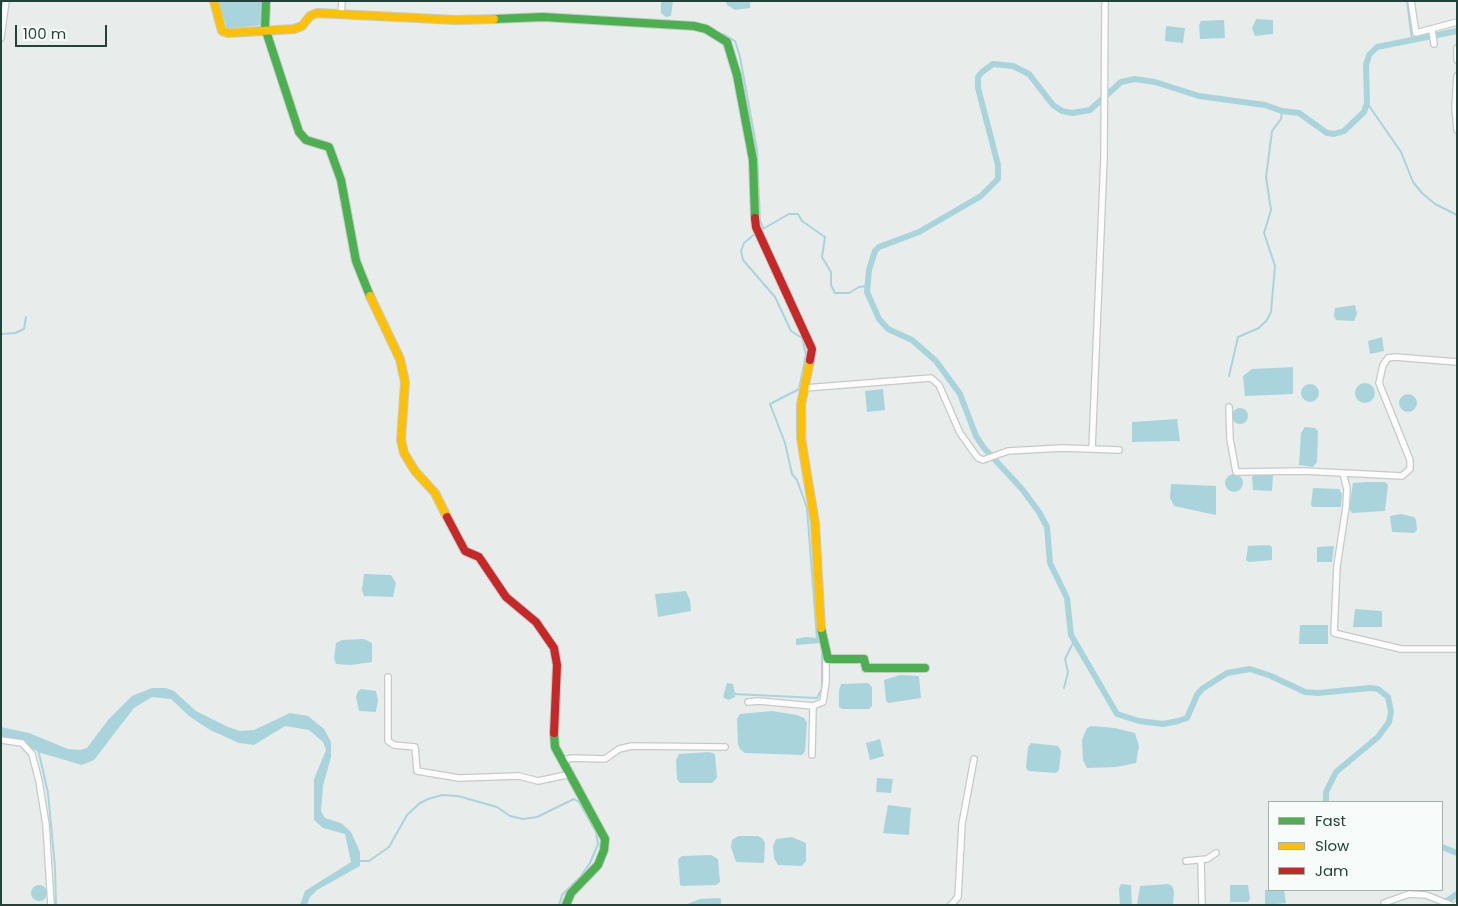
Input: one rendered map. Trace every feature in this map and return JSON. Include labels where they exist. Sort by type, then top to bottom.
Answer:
[{"type":"street","points":[[1,38],[6,1]]},
{"type":"street","points":[[214,1],[224,33],[298,28],[313,14],[456,20],[551,18],[694,26],[706,29],[727,42],[730,47],[755,173],[753,201],[759,231],[787,298],[810,343],[811,360],[801,405],[802,454],[815,522],[820,622],[828,659],[826,662],[825,699],[823,702],[813,706],[759,701],[748,702]]},
{"type":"street","points":[[266,1],[263,22],[299,132],[306,140],[327,145],[339,172],[356,261],[402,366],[405,382],[401,440],[404,453],[415,471],[435,493],[464,551],[479,557],[506,597],[536,622],[552,642],[557,666],[553,736],[558,754],[564,760],[599,826],[605,844],[598,865],[585,882],[571,893],[566,905]]},
{"type":"street","points":[[341,15],[342,1]]},
{"type":"street","points":[[1092,449],[1105,104],[1105,1]]},
{"type":"street","points":[[1411,1],[1414,31],[1419,33],[1432,32],[1457,22]]},
{"type":"street","points":[[1432,32],[1434,44]]},
{"type":"street","points":[[1457,48],[1457,60]]},
{"type":"street","points":[[1457,76],[1455,108],[1457,130]]},
{"type":"street","points":[[1229,407],[1230,439],[1236,472],[1271,470],[1402,476],[1410,469],[1408,450],[1379,383],[1380,373],[1388,358],[1395,357],[1457,362]]},
{"type":"street","points":[[805,388],[934,379],[960,433],[978,458],[987,460],[999,453],[1047,449],[1120,450]]},
{"type":"street","points":[[1343,473],[1346,498],[1337,566],[1334,634],[1401,649],[1457,650]]},
{"type":"street","points":[[828,659],[864,659],[866,668],[925,668]]},
{"type":"street","points":[[388,678],[388,741],[394,745],[415,747],[417,771],[459,778],[519,776],[538,781],[571,774]]},
{"type":"street","points":[[812,755],[813,706]]},
{"type":"street","points":[[1,740],[22,743],[34,759],[46,825],[51,905]]},
{"type":"street","points":[[564,760],[572,758],[602,760],[619,749],[632,746],[725,747]]},
{"type":"street","points":[[951,905],[958,897],[962,824],[974,759]]},
{"type":"street","points":[[1186,861],[1212,858],[1216,853]]},
{"type":"street","points":[[1201,860],[1202,905]]},
{"type":"street","points":[[1384,903],[1409,894],[1426,895],[1450,905]]},
{"type":"water","points":[[218,1],[261,1],[261,25],[227,29]]},
{"type":"water","points":[[661,1],[673,1],[671,16],[666,17],[661,13]]},
{"type":"water","points":[[726,1],[750,1],[750,8],[735,10],[727,5]]},
{"type":"water","points":[[1256,19],[1273,20],[1273,34],[1255,36],[1252,28]]},
{"type":"water","points":[[1224,20],[1225,38],[1200,39],[1199,25],[1201,21]]},
{"type":"water","points":[[1166,26],[1185,28],[1183,43],[1165,41]]},
{"type":"water","points":[[1355,305],[1357,314],[1354,321],[1336,320],[1334,316],[1335,308]]},
{"type":"water","points":[[1382,337],[1384,351],[1370,354],[1368,341]]},
{"type":"water","points":[[1293,367],[1293,394],[1245,396],[1243,376],[1252,369]]},
{"type":"water","points":[[1365,383],[1372,386],[1375,393],[1372,400],[1365,403],[1358,400],[1355,393],[1358,386]]},
{"type":"water","points":[[1306,384],[1314,384],[1319,389],[1317,400],[1306,402],[1301,397],[1301,389]]},
{"type":"water","points":[[883,389],[885,410],[867,412],[865,391]]},
{"type":"water","points":[[1404,394],[1412,394],[1417,399],[1415,410],[1404,412],[1399,407],[1399,399]]},
{"type":"water","points":[[1240,408],[1248,416],[1240,424],[1232,416]]},
{"type":"water","points":[[1177,419],[1180,441],[1132,442],[1132,422]]},
{"type":"water","points":[[1305,427],[1315,428],[1318,431],[1317,462],[1313,467],[1299,465],[1301,433]]},
{"type":"water","points":[[1234,474],[1240,477],[1243,483],[1240,489],[1234,492],[1228,489],[1225,483],[1228,477]]},
{"type":"water","points":[[1256,474],[1273,475],[1272,491],[1253,490],[1252,477]]},
{"type":"water","points":[[1385,482],[1388,485],[1385,511],[1352,513],[1349,509],[1353,483]]},
{"type":"water","points":[[1171,484],[1216,486],[1216,515],[1174,506],[1170,498]]},
{"type":"water","points":[[1313,488],[1339,489],[1342,494],[1341,507],[1313,507],[1311,505]]},
{"type":"water","points":[[1401,514],[1414,517],[1417,530],[1414,533],[1392,532],[1390,516]]},
{"type":"water","points":[[1269,545],[1272,547],[1272,560],[1249,562],[1246,560],[1248,546]]},
{"type":"water","points":[[1334,546],[1332,562],[1317,562],[1317,547]]},
{"type":"water","points":[[364,574],[391,575],[396,583],[393,597],[364,596],[362,590]]},
{"type":"water","points":[[686,591],[690,600],[691,611],[658,617],[655,594]]},
{"type":"water","points":[[1355,609],[1382,611],[1382,627],[1353,627]]},
{"type":"water","points":[[1300,625],[1328,625],[1328,644],[1299,644]]},
{"type":"water","points":[[805,637],[818,638],[820,643],[796,645],[796,639]]},
{"type":"water","points":[[364,639],[372,643],[372,662],[351,665],[336,664],[334,658],[336,643],[342,640]]},
{"type":"water","points":[[900,675],[919,676],[921,698],[888,703],[886,701],[884,680]]},
{"type":"water","points":[[727,683],[733,684],[735,693],[735,697],[728,700],[723,697]]},
{"type":"water","points":[[868,683],[872,687],[872,706],[869,709],[842,709],[839,707],[841,684]]},
{"type":"water","points":[[152,688],[166,688],[174,691],[196,711],[240,731],[254,730],[290,713],[308,716],[324,729],[331,742],[331,757],[323,786],[321,811],[325,818],[341,823],[351,832],[360,852],[360,866],[317,890],[310,897],[307,905],[300,905],[305,891],[351,862],[345,834],[323,828],[314,820],[314,779],[326,750],[323,742],[309,730],[285,726],[254,745],[239,743],[210,730],[189,716],[171,699],[152,697],[134,708],[94,760],[82,765],[41,753],[20,743],[1,740],[1,727],[29,733],[68,749],[80,750],[87,748],[108,720],[132,696]]},
{"type":"water","points":[[361,689],[376,691],[378,700],[376,712],[359,711],[356,697]]},
{"type":"water","points":[[772,711],[804,718],[807,723],[805,751],[802,755],[745,753],[740,749],[737,719],[740,714]]},
{"type":"water","points":[[1091,726],[1115,728],[1135,733],[1139,746],[1136,763],[1116,767],[1087,768],[1083,760],[1082,740],[1087,728]]},
{"type":"water","points":[[880,739],[884,756],[870,760],[866,743]]},
{"type":"water","points":[[1031,743],[1058,746],[1061,751],[1059,770],[1056,773],[1028,771],[1026,767],[1028,747]]},
{"type":"water","points":[[709,752],[715,754],[717,778],[712,783],[680,783],[677,779],[676,760],[679,754]]},
{"type":"water","points":[[877,778],[893,779],[891,793],[876,792]]},
{"type":"water","points":[[888,805],[911,808],[909,835],[883,833]]},
{"type":"water","points":[[738,836],[758,836],[763,839],[765,843],[764,863],[736,862],[731,847],[732,840]]},
{"type":"water","points":[[792,837],[806,843],[806,861],[802,866],[778,865],[774,858],[773,846],[776,839]]},
{"type":"water","points":[[711,855],[718,859],[720,882],[716,885],[680,885],[678,859],[682,856]]},
{"type":"water","points":[[1121,884],[1131,885],[1132,905],[1120,905],[1119,889]]},
{"type":"water","points":[[1168,884],[1172,886],[1174,891],[1173,905],[1137,905],[1140,886]]},
{"type":"water","points":[[36,885],[42,885],[47,890],[45,899],[36,901],[31,896],[31,890]]},
{"type":"water","points":[[1230,885],[1248,885],[1250,899],[1248,902],[1230,902]]},
{"type":"water","points":[[1265,890],[1284,891],[1286,903],[1265,905]]},
{"type":"water","points":[[719,898],[721,899],[721,905],[685,905],[700,899]]},
{"type":"waterway","points":[[1407,1],[1412,41]]},
{"type":"waterway","points":[[1326,801],[1326,792],[1336,772],[1378,737],[1389,722],[1391,712],[1388,697],[1378,689],[1370,688],[1318,693],[1305,692],[1271,676],[1250,669],[1227,673],[1202,689],[1197,695],[1187,718],[1163,724],[1139,721],[1117,714],[1071,635],[1067,598],[1050,563],[1047,527],[1039,512],[1022,489],[984,448],[976,436],[960,394],[936,361],[912,340],[888,329],[879,319],[867,292],[869,270],[875,251],[879,247],[919,232],[981,196],[998,179],[998,165],[978,88],[978,77],[993,64],[1013,66],[1029,74],[1053,105],[1062,111],[1072,113],[1090,110],[1121,82],[1135,79],[1155,82],[1199,96],[1265,105],[1282,111],[1299,113],[1327,133],[1334,134],[1344,131],[1364,112],[1367,103],[1366,65],[1369,55],[1377,47],[1457,31]]},
{"type":"waterway","points":[[723,34],[735,41],[740,57],[757,150],[760,220],[763,228]]},
{"type":"waterway","points":[[1367,103],[1401,152],[1413,182],[1435,204],[1457,215]]},
{"type":"waterway","points":[[1229,376],[1238,337],[1259,328],[1267,320],[1271,312],[1275,266],[1264,233],[1271,210],[1266,177],[1272,131],[1281,119],[1282,111]]},
{"type":"waterway","points":[[761,230],[789,214],[798,214],[802,221],[825,237],[822,257],[831,272],[831,285],[835,293],[849,293],[859,287],[867,286]]},
{"type":"waterway","points":[[757,232],[744,243],[741,251],[743,260],[775,297],[791,331],[802,338],[806,354],[799,389],[770,404],[785,443],[792,474],[797,480],[807,508],[817,639]]},
{"type":"waterway","points":[[1,334],[15,333],[24,329],[26,317]]},
{"type":"waterway","points":[[1064,688],[1068,672],[1065,659],[1074,641]]},
{"type":"waterway","points":[[734,694],[817,698],[822,689],[822,653]]},
{"type":"waterway","points":[[38,749],[48,793],[55,867],[56,905]]},
{"type":"waterway","points":[[360,861],[369,861],[389,847],[407,815],[420,803],[428,799],[442,795],[458,796],[497,807],[510,816],[523,819],[537,817],[574,799],[579,802],[596,832],[598,844],[590,863],[580,877],[562,895],[559,905]]},
{"type":"waterway","points":[[1443,847],[1457,853]]},
{"type":"waterway","points":[[1441,905],[1457,894]]},
{"type":"traffic: fast","points":[[266,1],[265,28],[299,132],[306,140],[329,147],[341,180],[356,261],[370,296]]},
{"type":"traffic: fast","points":[[494,19],[543,17],[694,26],[706,29],[727,42],[737,75],[753,160],[755,218]]},
{"type":"traffic: fast","points":[[821,628],[828,659],[864,659],[866,668],[925,668]]},
{"type":"traffic: fast","points":[[554,733],[555,747],[605,839],[604,850],[598,865],[571,893],[566,905]]},
{"type":"traffic: slow","points":[[214,1],[222,31],[228,33],[294,29],[302,26],[310,16],[317,13],[456,20],[494,19]]},
{"type":"traffic: slow","points":[[370,296],[400,359],[405,382],[401,440],[404,453],[415,471],[435,493],[447,517]]},
{"type":"traffic: slow","points":[[810,360],[801,405],[801,438],[815,523],[821,628]]},
{"type":"traffic: jam","points":[[755,218],[756,227],[812,349],[810,360]]},
{"type":"traffic: jam","points":[[447,517],[465,551],[479,557],[506,597],[536,622],[554,648],[557,665],[554,733]]}]
